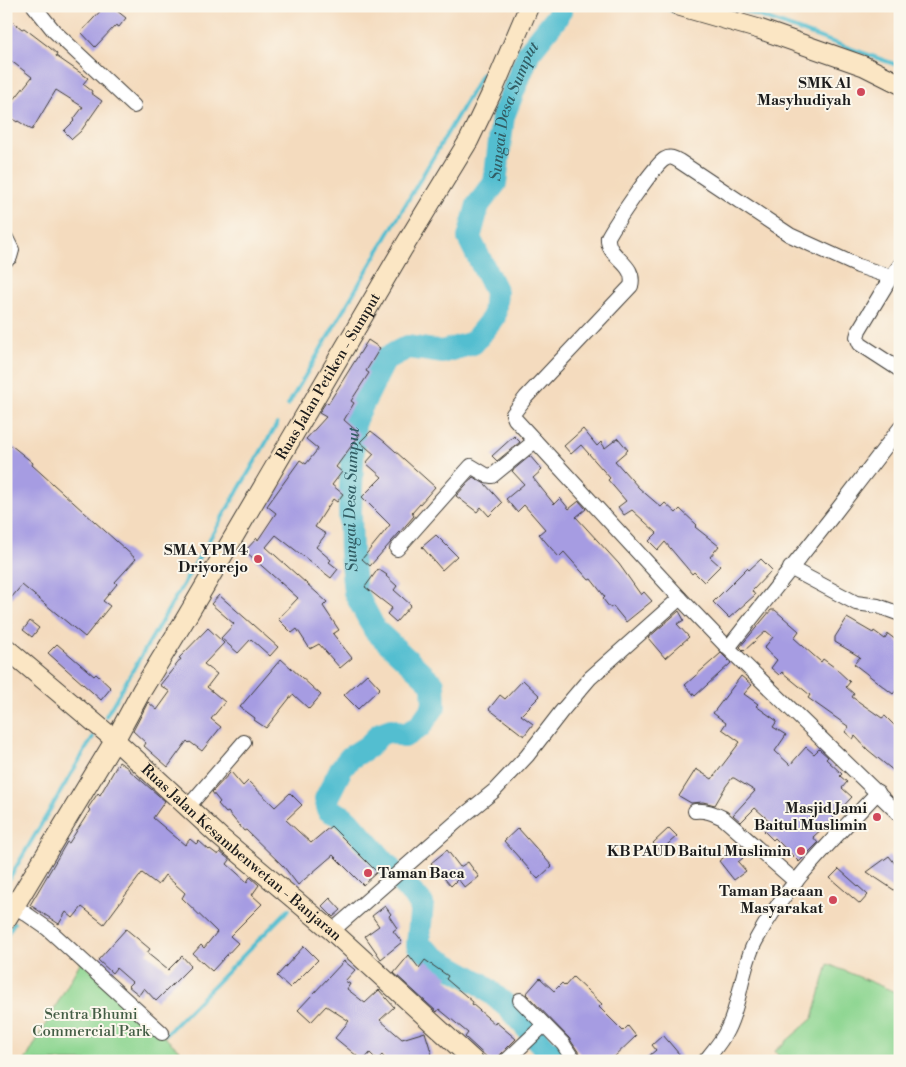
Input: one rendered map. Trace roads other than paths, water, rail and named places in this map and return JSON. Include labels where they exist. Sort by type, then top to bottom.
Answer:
[{"type":"main road","name":"Ruas Jalan Petiken - Sumput","points":[[10,913],[115,740],[142,690],[469,140],[494,88],[529,6]]},
{"type":"main road","points":[[679,6],[760,29],[864,66],[900,84]]},
{"type":"main road","name":"Ruas Jalan Kesambenwetan - Banjaran","points":[[6,648],[115,740],[187,808],[332,932],[474,1061]]},
{"type":"street","points":[[34,6],[54,31],[134,106]]},
{"type":"street","points":[[892,277],[858,266],[790,235],[679,161],[671,157],[666,158],[655,168],[608,237],[607,242],[610,250],[632,273],[632,286],[526,396],[513,414],[515,420],[728,648],[900,814]]},
{"type":"street","points":[[6,238],[12,250],[10,257],[6,260]]},
{"type":"street","points":[[900,265],[858,330],[857,337],[860,344],[900,370]]},
{"type":"street","points":[[728,648],[900,428]]},
{"type":"street","points":[[397,549],[471,466],[486,475],[492,476],[535,441]]},
{"type":"street","points":[[790,568],[856,603],[878,606],[900,614]]},
{"type":"street","points":[[332,932],[383,885],[494,791],[527,756],[590,678],[680,598]]},
{"type":"street","points":[[187,808],[244,742]]},
{"type":"street","points":[[705,1061],[727,1030],[735,1010],[753,946],[775,907],[878,792]]},
{"type":"street","points":[[694,811],[704,810],[723,818],[796,882]]},
{"type":"street","points":[[10,913],[48,929],[162,1033]]},
{"type":"street","points":[[520,1000],[538,1030],[563,1044],[574,1061]]},
{"type":"street","points":[[506,1061],[538,1030]]},
{"type":"waterway","name":"Sungai Desa Sumput","points":[[562,6],[557,17],[529,52],[503,116],[495,183],[478,205],[469,238],[496,292],[494,317],[473,343],[442,352],[408,347],[385,359],[354,421],[350,510],[351,554],[355,592],[375,630],[433,684],[434,706],[420,726],[404,736],[391,730],[380,734],[369,746],[350,758],[341,769],[326,799],[329,810],[343,817],[353,826],[422,904],[418,945],[437,959],[481,984],[509,1008],[546,1049],[561,1057],[562,1061]]},
{"type":"waterway","points":[[658,6],[675,11]]},
{"type":"waterway","points":[[731,6],[900,66]]},
{"type":"waterway","name":"Sungai Desa Sumput","points":[[516,65],[524,63]]},
{"type":"waterway","points":[[288,405],[482,74],[488,72]]},
{"type":"waterway","points":[[106,716],[277,424]]},
{"type":"waterway","points":[[6,884],[93,737]]},
{"type":"waterway","points":[[166,1034],[289,909]]},
{"type":"waterway","points":[[6,936],[14,923]]},
{"type":"place","name":"SMK Al Masyhudiyah","points":[[861,92]]},
{"type":"place","name":"SMA YPM 4 Driyorejo","points":[[258,559]]},
{"type":"place","name":"Masjid Jami Baitul Muslimin","points":[[877,817]]},
{"type":"place","name":"KB PAUD Baitul Muslimin","points":[[801,851]]},
{"type":"place","name":"Taman Baca","points":[[368,873]]},
{"type":"place","name":"Taman Bacaan Masyarakat","points":[[833,900]]},
{"type":"park label","name":"Sentra Bhumi Commercial Park","points":[[91,1022]]}]
